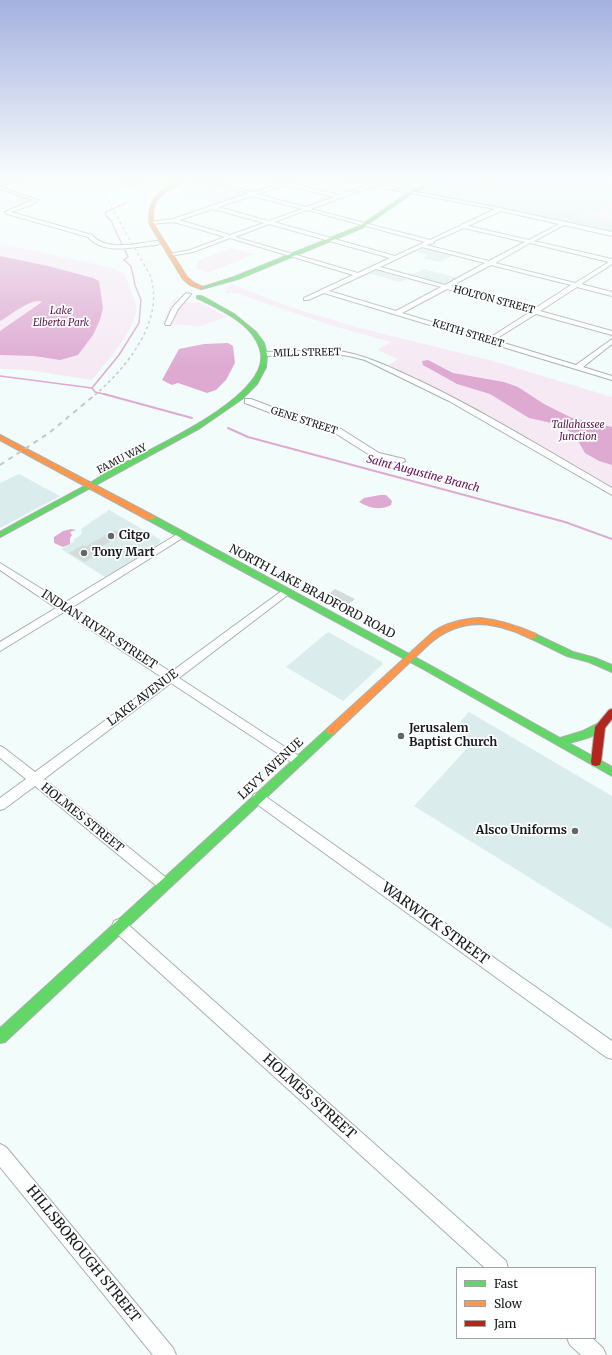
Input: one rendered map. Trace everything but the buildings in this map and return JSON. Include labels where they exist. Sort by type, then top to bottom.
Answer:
[{"type":"street","points":[[95,241],[109,247],[157,243],[177,277],[189,288],[188,292],[177,304],[168,324]]},
{"type":"street","points":[[163,241],[186,279],[200,293],[237,317],[258,339],[273,364],[269,376]]},
{"type":"street","points":[[172,255],[189,252],[218,241]]},
{"type":"street","points":[[245,241],[360,275]]},
{"type":"street","points":[[173,314],[179,310],[185,302],[200,293],[326,241]]},
{"type":"street","points":[[339,241],[397,258]]},
{"type":"street","points":[[526,241],[612,262]]},
{"type":"street","points":[[306,299],[432,242]]},
{"type":"street","points":[[397,313],[529,242]]},
{"type":"street","points":[[423,246],[612,294]]},
{"type":"street","points":[[488,341],[612,262]]},
{"type":"street","name":"HOLTON STREET","points":[[376,267],[612,332]]},
{"type":"street","points":[[188,292],[211,293],[214,289],[236,278]]},
{"type":"street","name":"KEITH STREET","points":[[324,291],[612,378]]},
{"type":"street","points":[[211,293],[213,298],[236,309],[250,319],[265,336],[268,354]]},
{"type":"street","points":[[577,368],[612,341]]},
{"type":"street","name":"MILL STREET","points":[[268,354],[337,352],[357,355],[374,361],[458,402],[612,492]]},
{"type":"street","name":"FAMU WAY","points":[[91,486],[108,473],[214,417],[237,402],[250,390],[258,378],[268,354]]},
{"type":"street","name":"FAMU WAY","points":[[91,486],[113,478],[224,418],[248,401],[264,384]]},
{"type":"street","name":"GENE STREET","points":[[248,401],[290,417],[338,431],[376,455],[401,461]]},
{"type":"street","name":"NORTH LAKE BRADFORD ROAD","points":[[0,437],[409,658],[612,772]]},
{"type":"street","points":[[0,535],[91,486]]},
{"type":"street","points":[[0,647],[181,535]]},
{"type":"street","name":"INDIAN RIVER STREET","points":[[0,566],[298,760]]},
{"type":"street","name":"LAKE AVENUE","points":[[0,805],[286,592]]},
{"type":"street","name":"LEVY AVENUE","points":[[0,1037],[427,641],[447,627],[471,621],[494,622],[512,626],[570,654],[592,660],[605,659],[611,663]]},
{"type":"street","points":[[559,742],[586,734],[600,727],[612,712]]},
{"type":"street","points":[[596,762],[600,727]]},
{"type":"street","name":"HOLMES STREET","points":[[0,751],[164,884]]},
{"type":"street","name":"WARWICK STREET","points":[[258,798],[612,1051]]},
{"type":"street","name":"HOLMES STREET","points":[[119,926],[498,1267]]},
{"type":"street","name":"HILLSBOROUGH STREET","points":[[0,1153],[166,1355]]},
{"type":"street","points":[[578,1339],[596,1355]]},
{"type":"shaded area","points":[[424,248],[452,256],[439,262],[423,258],[429,255],[417,252]]},
{"type":"shaded area","points":[[0,256],[48,266],[99,281],[103,308],[100,320],[93,335],[78,355],[60,360],[34,356],[0,355],[0,331],[42,302],[38,301],[28,304],[0,321]]},
{"type":"shaded area","points":[[424,269],[458,278],[443,284],[411,275]]},
{"type":"shaded area","points":[[375,271],[407,279],[400,282],[368,273]]},
{"type":"shaded area","points":[[228,343],[233,346],[235,363],[226,380],[216,390],[207,393],[178,383],[172,385],[162,380],[179,349],[204,344]]},
{"type":"shaded area","points":[[428,360],[453,373],[504,382],[518,387],[544,404],[572,418],[612,427],[612,465],[599,461],[585,453],[572,433],[563,427],[529,418],[490,394],[457,384],[423,365],[422,361]]},
{"type":"shaded area","points":[[19,474],[60,496],[0,528],[0,483]]},
{"type":"shaded area","points":[[386,495],[392,501],[391,505],[383,508],[375,508],[359,502],[364,498]]},
{"type":"shaded area","points":[[109,510],[161,540],[158,545],[105,577],[61,549],[75,541],[73,540],[82,534],[81,529]]},
{"type":"shaded area","points":[[71,529],[76,530],[70,532],[72,535],[70,538],[70,544],[63,547],[54,543],[54,537],[63,531]]},
{"type":"shaded area","points":[[328,632],[382,662],[383,664],[343,701],[286,667]]},
{"type":"shaded area","points":[[469,712],[612,796],[612,929],[414,806],[473,742],[452,730]]},
{"type":"green space","name":"Lake Elberta Park","points":[[0,243],[112,268],[124,273],[135,302],[136,314],[127,334],[92,380],[28,370],[0,369]]},
{"type":"green space","points":[[231,248],[255,254],[208,273],[197,269],[198,261]]},
{"type":"green space","name":"Tallahassee Junction","points":[[231,284],[290,307],[356,327],[493,361],[612,397],[612,488],[460,401],[389,365],[398,359],[377,350],[391,342],[340,328],[237,293],[225,293]]},
{"type":"green space","points":[[174,299],[192,303],[201,303],[226,317],[201,326],[163,324],[166,314]]},
{"type":"waterway","name":"Saint Augustine Branch","points":[[92,388],[119,355],[139,323],[141,300],[135,285],[131,266],[124,260],[128,257],[121,241]]},
{"type":"waterway","points":[[0,376],[92,388]]},
{"type":"waterway","name":"Saint Augustine Branch","points":[[92,388],[95,392],[106,394]]},
{"type":"waterway","name":"Saint Augustine Branch","points":[[106,394],[192,418]]},
{"type":"waterway","name":"Saint Augustine Branch","points":[[228,428],[248,437],[565,522],[612,539]]},
{"type":"railway","points":[[95,395],[119,371],[130,357],[148,326],[153,309],[154,292],[150,275],[131,241]]},
{"type":"railway","points":[[0,465],[49,433],[96,394]]},
{"type":"traffic: fast","points":[[202,288],[236,278],[326,241]]},
{"type":"traffic: fast","points":[[0,535],[198,426],[240,398],[255,382],[263,367],[264,355],[261,343],[244,323],[221,308],[199,297]]},
{"type":"traffic: fast","points":[[151,518],[428,668],[612,772]]},
{"type":"traffic: fast","points":[[533,636],[570,654],[592,660],[612,669]]},
{"type":"traffic: fast","points":[[559,742],[586,734],[600,727]]},
{"type":"traffic: fast","points":[[0,1037],[331,731]]},
{"type":"traffic: slow","points":[[162,241],[185,278],[192,284],[201,288]]},
{"type":"traffic: slow","points":[[0,437],[151,518]]},
{"type":"traffic: slow","points":[[331,731],[425,643],[447,627],[458,623],[480,621],[491,622],[512,627],[533,636]]},
{"type":"traffic: jam","points":[[596,762],[600,727],[612,712]]},
{"type":"place","name":"Citgo","points":[[111,536]]},
{"type":"place","name":"Tony Mart","points":[[84,553]]},
{"type":"place","name":"Jerusalem Baptist Church","points":[[401,736]]},
{"type":"place","name":"Alsco Uniforms","points":[[575,831]]}]
